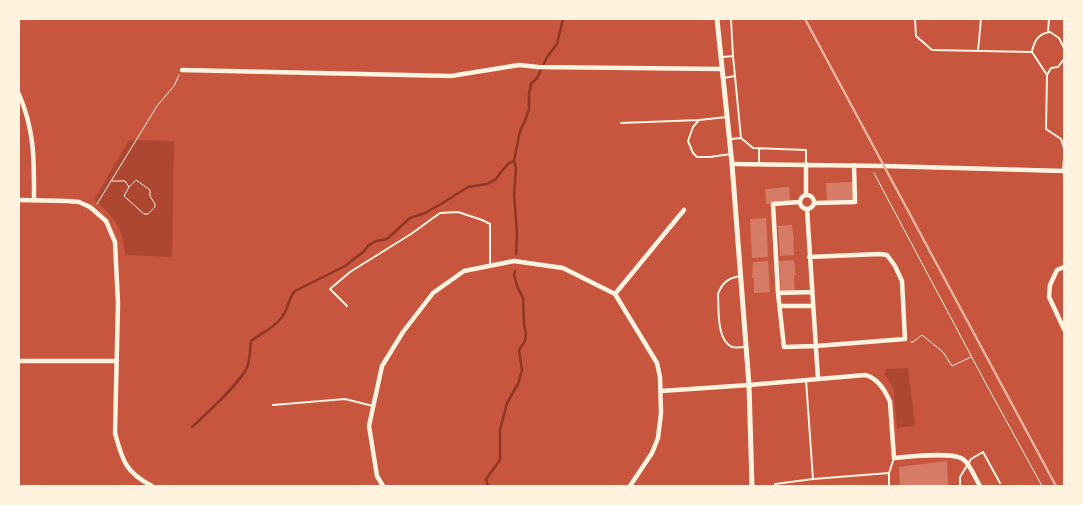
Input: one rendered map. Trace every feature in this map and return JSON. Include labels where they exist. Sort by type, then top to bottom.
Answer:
[{"type":"street","points":[[717,19],[741,275],[749,385],[752,486]]},
{"type":"street","points":[[182,70],[451,76],[520,65],[538,67],[721,68]]},
{"type":"street","points":[[19,94],[25,108],[31,132],[34,157],[34,200]]},
{"type":"street","points":[[732,164],[870,165],[1064,171]]},
{"type":"street","points":[[806,164],[806,195]]},
{"type":"street","points":[[814,203],[855,202],[854,165]]},
{"type":"street","points":[[799,202],[802,196],[806,195]]},
{"type":"street","points":[[806,195],[813,198],[814,203]]},
{"type":"street","points":[[19,200],[80,202],[90,207],[106,222],[115,242],[118,303],[115,433],[120,454],[127,468],[134,475],[152,486]]},
{"type":"street","points":[[799,202],[802,208],[807,209],[812,207],[814,203]]},
{"type":"street","points":[[799,202],[773,204],[778,293],[784,347],[905,339],[902,281],[887,255],[810,258]]},
{"type":"street","points":[[807,209],[818,379]]},
{"type":"street","points":[[616,294],[684,210]]},
{"type":"street","points":[[383,486],[377,476],[369,426],[382,366],[403,332],[432,293],[464,271],[514,261],[563,268],[616,294],[657,363],[661,391],[658,438],[652,453],[630,486]]},
{"type":"street","points":[[1064,267],[1056,270],[1050,285],[1049,297],[1064,328]]},
{"type":"street","points":[[778,293],[812,292]]},
{"type":"street","points":[[780,306],[813,306]]},
{"type":"street","points":[[19,361],[117,361]]},
{"type":"street","points":[[661,391],[870,376],[876,380],[890,402],[894,458],[931,455],[962,458],[980,486]]},
{"type":"lane","points":[[731,19],[741,138],[753,148],[806,150],[806,164]]},
{"type":"lane","points":[[915,19],[916,36],[932,50],[1032,52]]},
{"type":"lane","points":[[978,51],[981,19]]},
{"type":"lane","points":[[1048,32],[1049,19]]},
{"type":"lane","points":[[1032,52],[1038,39],[1042,34],[1048,32],[1059,38],[1064,48]]},
{"type":"lane","points":[[1032,52],[1047,75],[1046,130],[1061,140],[1064,148]]},
{"type":"lane","points":[[720,57],[733,56]]},
{"type":"lane","points":[[1047,75],[1052,68],[1058,67],[1064,59]]},
{"type":"lane","points":[[722,78],[735,76]]},
{"type":"lane","points":[[620,123],[726,117]]},
{"type":"lane","points":[[699,120],[688,142],[692,153],[697,157],[731,154]]},
{"type":"lane","points":[[729,140],[741,138]]},
{"type":"lane","points":[[759,148],[759,164]]},
{"type":"lane","points":[[1064,157],[1064,171]]},
{"type":"lane","points":[[347,306],[330,289],[350,272],[411,234],[440,213],[458,212],[490,224],[490,266]]},
{"type":"lane","points":[[741,275],[726,280],[718,294],[720,331],[730,346],[734,348],[746,347]]},
{"type":"lane","points":[[806,380],[813,479]]},
{"type":"lane","points":[[273,405],[345,399],[373,406]]},
{"type":"lane","points":[[960,486],[960,477],[971,459],[983,452],[1000,483]]},
{"type":"lane","points":[[889,486],[889,473],[894,458]]},
{"type":"lane","points":[[775,486],[775,484],[813,479],[889,473]]},
{"type":"path","points":[[94,211],[97,203],[157,106],[174,86],[182,70]]},
{"type":"path","points":[[870,165],[1042,486]]},
{"type":"path","points":[[111,180],[125,181],[129,187]]},
{"type":"path","points":[[136,180],[150,190],[150,196],[156,204],[148,214],[144,214],[124,196],[129,187],[136,180]]},
{"type":"path","points":[[905,339],[913,342],[922,335],[943,352],[952,366],[972,357]]},
{"type":"shaded area","points":[[129,140],[174,141],[172,257],[125,255],[120,231],[107,211],[94,200]]},
{"type":"shaded area","points":[[908,368],[915,426],[897,428],[893,388],[885,375],[886,369]]},
{"type":"building","points":[[852,182],[853,200],[827,200],[826,183]]},
{"type":"building","points":[[789,187],[790,202],[766,204],[765,189]]},
{"type":"building","points":[[766,218],[768,257],[752,258],[750,219]]},
{"type":"building","points":[[792,225],[794,255],[780,256],[778,226]]},
{"type":"building","points":[[794,260],[796,275],[794,275],[795,291],[781,292],[779,261]]},
{"type":"building","points":[[768,261],[770,292],[754,293],[754,278],[752,278],[753,262]]},
{"type":"building","points":[[947,461],[948,486],[900,486],[899,467]]},
{"type":"waterway","points":[[516,254],[517,233],[514,194],[516,168],[514,161],[520,131],[529,109],[531,84],[537,78],[547,57],[557,44],[563,19]]},
{"type":"waterway","points":[[192,427],[239,380],[248,365],[251,341],[279,321],[295,291],[345,266],[369,245],[376,241],[387,239],[410,218],[425,213],[468,187],[487,184],[496,179],[509,163],[514,161]]},
{"type":"waterway","points":[[488,486],[486,479],[500,460],[500,430],[507,403],[518,384],[522,370],[519,350],[525,341],[526,333],[523,298],[517,286],[514,275],[515,271]]},
{"type":"railway","points":[[805,19],[1056,486]]}]
